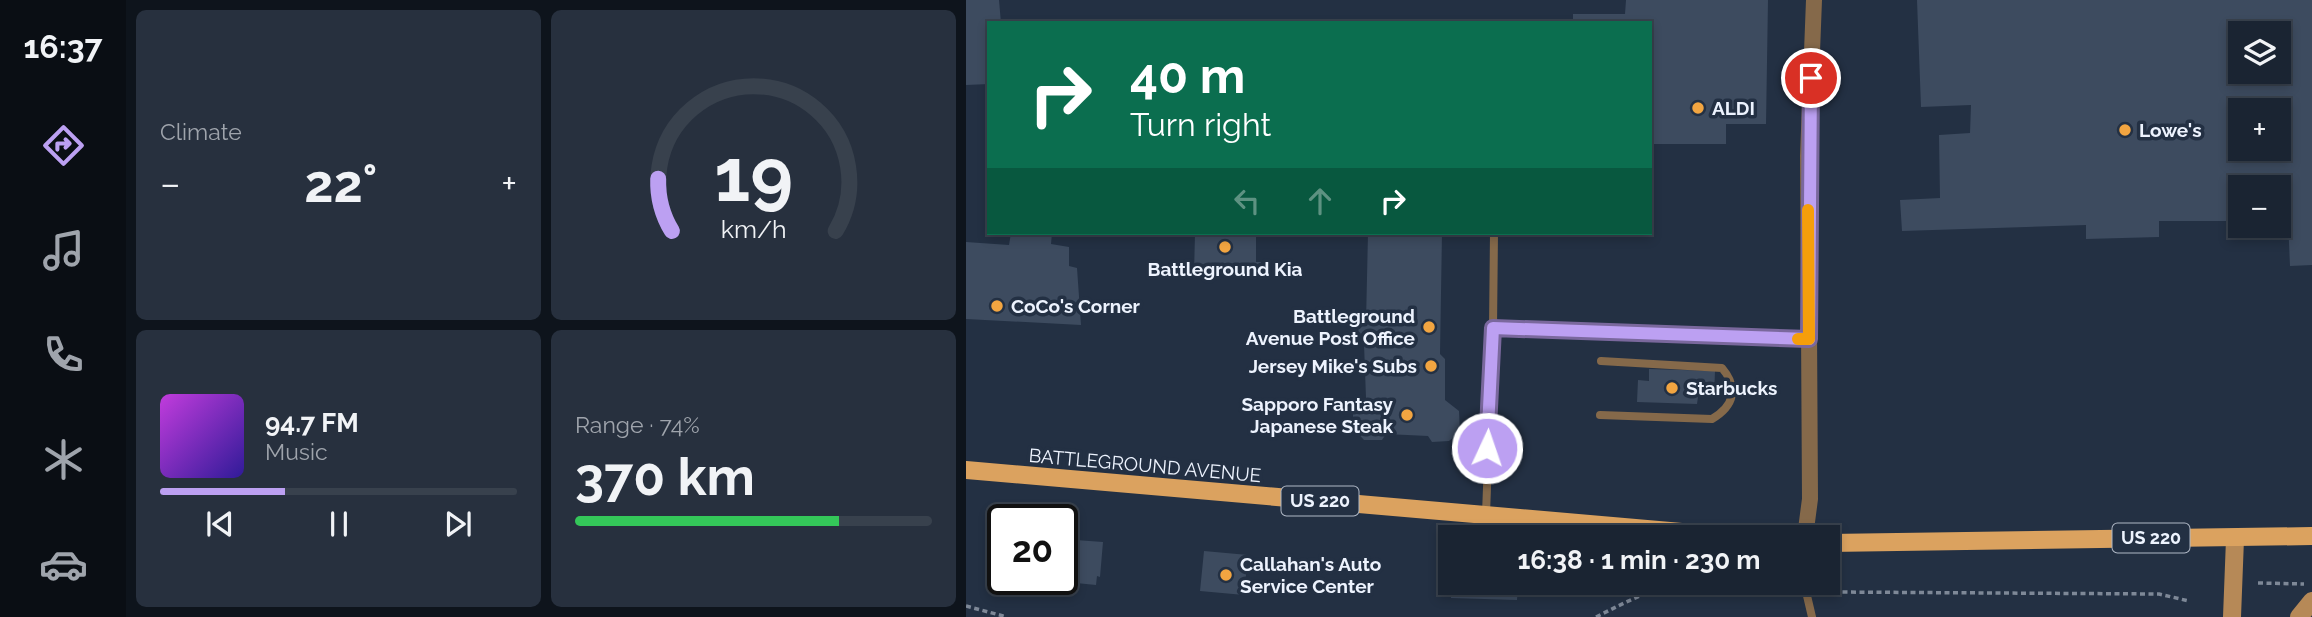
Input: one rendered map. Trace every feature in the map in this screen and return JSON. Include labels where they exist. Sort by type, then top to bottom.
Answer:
[{"type":"main road","name":"BATTLEGROUND AVENUE","points":[[966,470],[1607,525]]},
{"type":"main road","name":"US 220","points":[[1840,543],[2312,536]]},
{"type":"main road","points":[[2232,617],[2235,539]]},
{"type":"main road","points":[[2299,617],[2311,592]]},
{"type":"street","points":[[1807,525],[1810,499],[1808,156],[1814,0]]},
{"type":"lane","points":[[1486,514],[1494,235]]},
{"type":"lane","points":[[1493,328],[1809,339]]},
{"type":"lane","points":[[1600,415],[1712,419],[1726,411],[1732,395],[1730,377],[1722,368],[1601,361]]},
{"type":"lane","points":[[1807,595],[1812,617]]},
{"type":"path","points":[[2258,583],[2311,592]]},
{"type":"path","points":[[1840,592],[2159,594],[2189,601]]},
{"type":"path","points":[[1596,617],[1641,595]]},
{"type":"path","points":[[966,607],[1007,617]]},
{"type":"building","points":[[966,0],[999,0],[1001,21],[987,21],[987,84],[966,85]]},
{"type":"building","points":[[1626,0],[1768,0],[1766,124],[1726,124],[1726,144],[1652,144],[1652,21],[1573,21],[1573,14],[1625,14]]},
{"type":"building","name":"Lowe's","points":[[1917,0],[2312,0],[2312,265],[2290,266],[2291,175],[2228,175],[2228,221],[2159,221],[2159,237],[2086,239],[2086,225],[1902,231],[1900,200],[1940,198],[1939,135],[1970,133],[1971,105],[1921,107]]},
{"type":"building","points":[[1011,235],[1052,235],[1051,244],[1069,247],[1069,266],[1077,268],[1081,325],[966,319],[966,242],[1009,245]]},
{"type":"building","name":"Battleground Kia","points":[[1195,235],[1256,235],[1256,262],[1261,262],[1260,275],[1194,274]]},
{"type":"building","points":[[1368,235],[1442,235],[1440,354],[1445,359],[1445,400],[1459,411],[1460,432],[1449,441],[1432,442],[1428,436],[1386,434],[1382,440],[1364,440],[1353,428],[1353,411],[1366,398],[1364,344],[1352,343],[1352,321],[1366,322]]},
{"type":"building","points":[[1649,369],[1715,371],[1714,398],[1698,397],[1697,404],[1637,402],[1638,380],[1649,381]]},
{"type":"building","points":[[1078,540],[1103,542],[1100,577],[1097,576],[1096,585],[1078,583]]},
{"type":"building","points":[[1204,551],[1248,555],[1244,595],[1200,591]]},
{"type":"building","points":[[1451,595],[1517,595],[1517,600],[1451,598]]},
{"type":"slow traffic","points":[[1798,339],[1809,339],[1808,210]]},
{"type":"place","name":"ALDI","points":[[1698,108]]},
{"type":"place","name":"Lowe's","points":[[2125,130]]},
{"type":"place","name":"Battleground Kia","points":[[1225,247]]},
{"type":"place","name":"CoCo's Corner","points":[[997,306]]},
{"type":"place","name":"Battleground Avenue Post Office","points":[[1429,327]]},
{"type":"place","name":"Jersey Mike's Subs","points":[[1431,366]]},
{"type":"place","name":"Starbucks","points":[[1672,388]]},
{"type":"place","name":"Sapporo Fantasy Japanese Steak","points":[[1407,415]]},
{"type":"place","name":"Callahan's Auto Service Center","points":[[1226,575]]},
{"type":"route","points":[[1487,448],[1493,328],[1601,330],[1742,339],[1809,339],[1808,156],[1811,78]]}]
